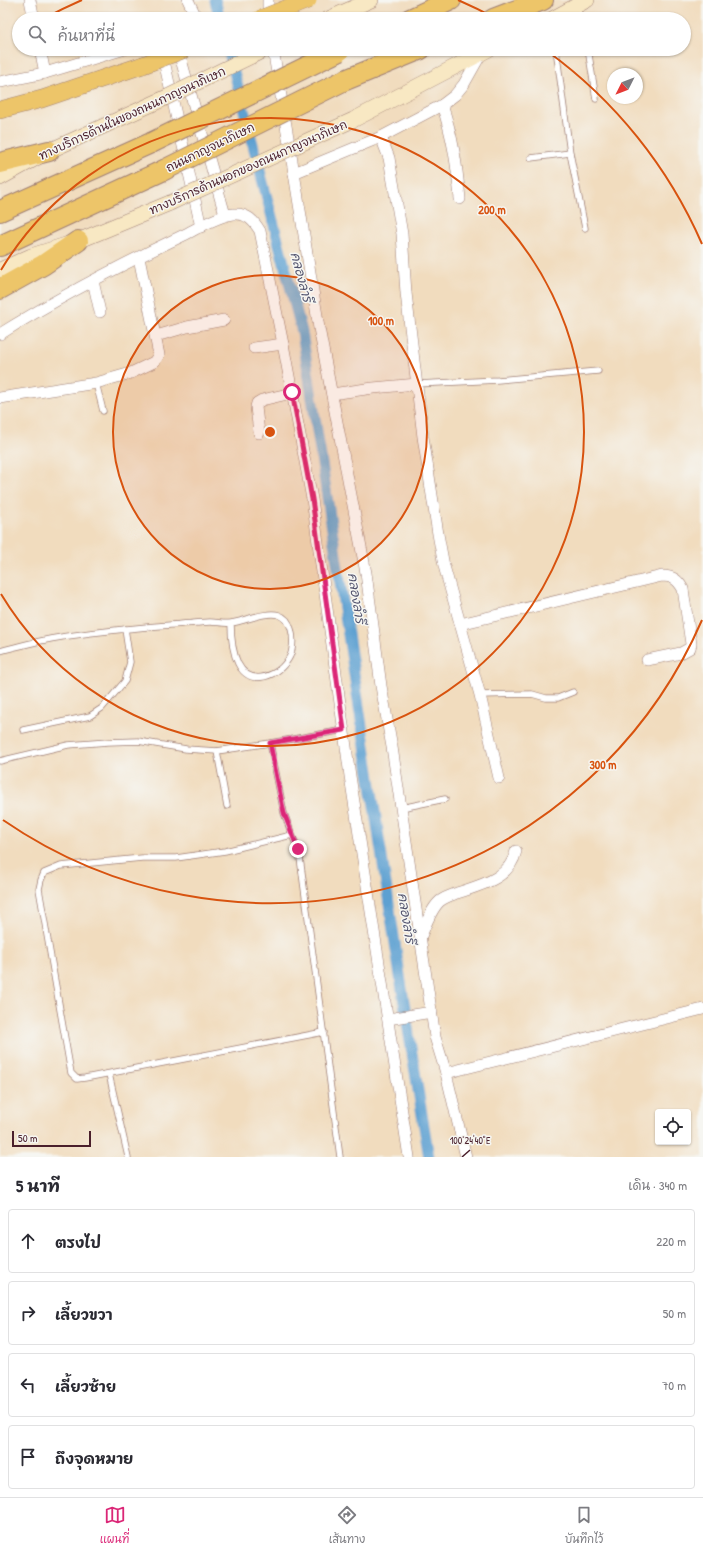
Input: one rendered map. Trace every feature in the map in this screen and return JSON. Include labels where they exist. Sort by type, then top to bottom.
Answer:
[{"type":"highway","points":[[425,12],[451,0]]},
{"type":"highway","points":[[511,12],[543,0]]},
{"type":"highway","points":[[0,212],[151,143],[330,56]]},
{"type":"highway","name":"ถนนกาญจนาภิเษก","points":[[0,246],[164,170],[343,81],[404,56]]},
{"type":"highway","points":[[0,162],[49,151]]},
{"type":"highway","points":[[0,289],[43,265],[78,241]]},
{"type":"main road","points":[[278,12],[308,0]]},
{"type":"main road","points":[[343,12],[372,0]]},
{"type":"main road","points":[[570,12],[581,8]]},
{"type":"main road","points":[[0,110],[42,99],[143,66],[168,56]]},
{"type":"main road","name":"ทางบริการด้านในของถนนกาญจนาภิเษก","points":[[0,178],[49,151],[161,100],[252,56]]},
{"type":"main road","name":"ทางบริการด้านนอกของถนนกาญจนาภิเษก","points":[[0,270],[38,253],[78,241],[170,203],[352,120],[475,56]]},
{"type":"main road","points":[[0,103],[42,99]]},
{"type":"street","points":[[30,0],[33,12]]},
{"type":"street","points":[[188,0],[194,12]]},
{"type":"street","points":[[268,0],[268,12]]},
{"type":"street","points":[[41,56],[45,73]]},
{"type":"street","points":[[0,82],[45,73],[102,56]]},
{"type":"street","points":[[164,56],[201,227]]},
{"type":"street","points":[[180,56],[225,215]]},
{"type":"street","points":[[274,56],[332,394],[366,573],[381,686],[421,936],[427,1012],[446,1073],[466,1157]]},
{"type":"street","points":[[295,177],[381,137],[442,105],[455,95],[482,56]]},
{"type":"street","points":[[442,105],[455,151],[460,199]]},
{"type":"street","points":[[381,137],[389,158],[402,234],[406,294],[431,492],[438,534],[444,566],[480,695],[499,778]]},
{"type":"street","points":[[0,334],[53,302],[225,215],[240,214],[248,217],[260,231],[312,499],[350,776],[391,1019],[409,1157]]},
{"type":"street","points":[[0,398],[96,383],[131,373],[154,362],[159,355],[139,258]]},
{"type":"street","points":[[93,281],[100,312]]},
{"type":"street","points":[[156,336],[187,327],[224,320]]},
{"type":"street","points":[[254,348],[283,344]]},
{"type":"street","points":[[332,394],[417,384]]},
{"type":"street","points":[[258,433],[257,403],[262,400],[292,392]]},
{"type":"street","points":[[460,624],[662,576],[669,576],[680,583],[683,589],[691,644],[690,648],[681,653],[647,660]]},
{"type":"street","points":[[421,936],[432,913],[441,900],[501,876],[514,860],[516,851]]},
{"type":"street","points":[[446,1073],[703,1009]]},
{"type":"street","points":[[391,1019],[427,1012]]},
{"type":"lane","points":[[557,56],[570,153],[585,228]]},
{"type":"lane","points":[[589,56],[596,99]]},
{"type":"lane","points":[[532,158],[570,153]]},
{"type":"lane","points":[[417,384],[484,381],[598,371]]},
{"type":"lane","points":[[96,383],[103,411]]},
{"type":"lane","points":[[0,651],[56,638],[125,629],[210,622],[231,623],[264,616],[280,615],[286,619],[293,635],[292,651],[283,665],[276,672],[268,676],[258,678],[249,676],[243,671],[236,660],[231,640],[231,623]]},
{"type":"lane","points":[[23,730],[90,716],[102,708],[125,681],[130,662],[125,629]]},
{"type":"lane","points":[[480,695],[532,694],[546,698],[558,698],[573,692]]},
{"type":"lane","points":[[0,761],[68,745],[138,741],[186,749],[217,751],[344,730]]},
{"type":"lane","points":[[270,743],[284,813],[300,858],[340,1157]]},
{"type":"lane","points":[[217,751],[228,806]]},
{"type":"lane","points":[[401,808],[445,799]]},
{"type":"lane","points":[[292,835],[225,851],[176,858],[142,858],[61,866],[44,873],[39,889],[71,1073],[77,1079],[324,1032]]},
{"type":"lane","points":[[109,1074],[128,1157]]},
{"type":"waterway","name":"คลองลำรี","points":[[215,0],[218,12]]},
{"type":"waterway","name":"คลองลำรี","points":[[230,56],[302,332],[409,1035],[429,1157]]},
{"type":"route","points":[[292,392],[312,499],[344,730],[270,743],[284,813],[298,849]]}]
